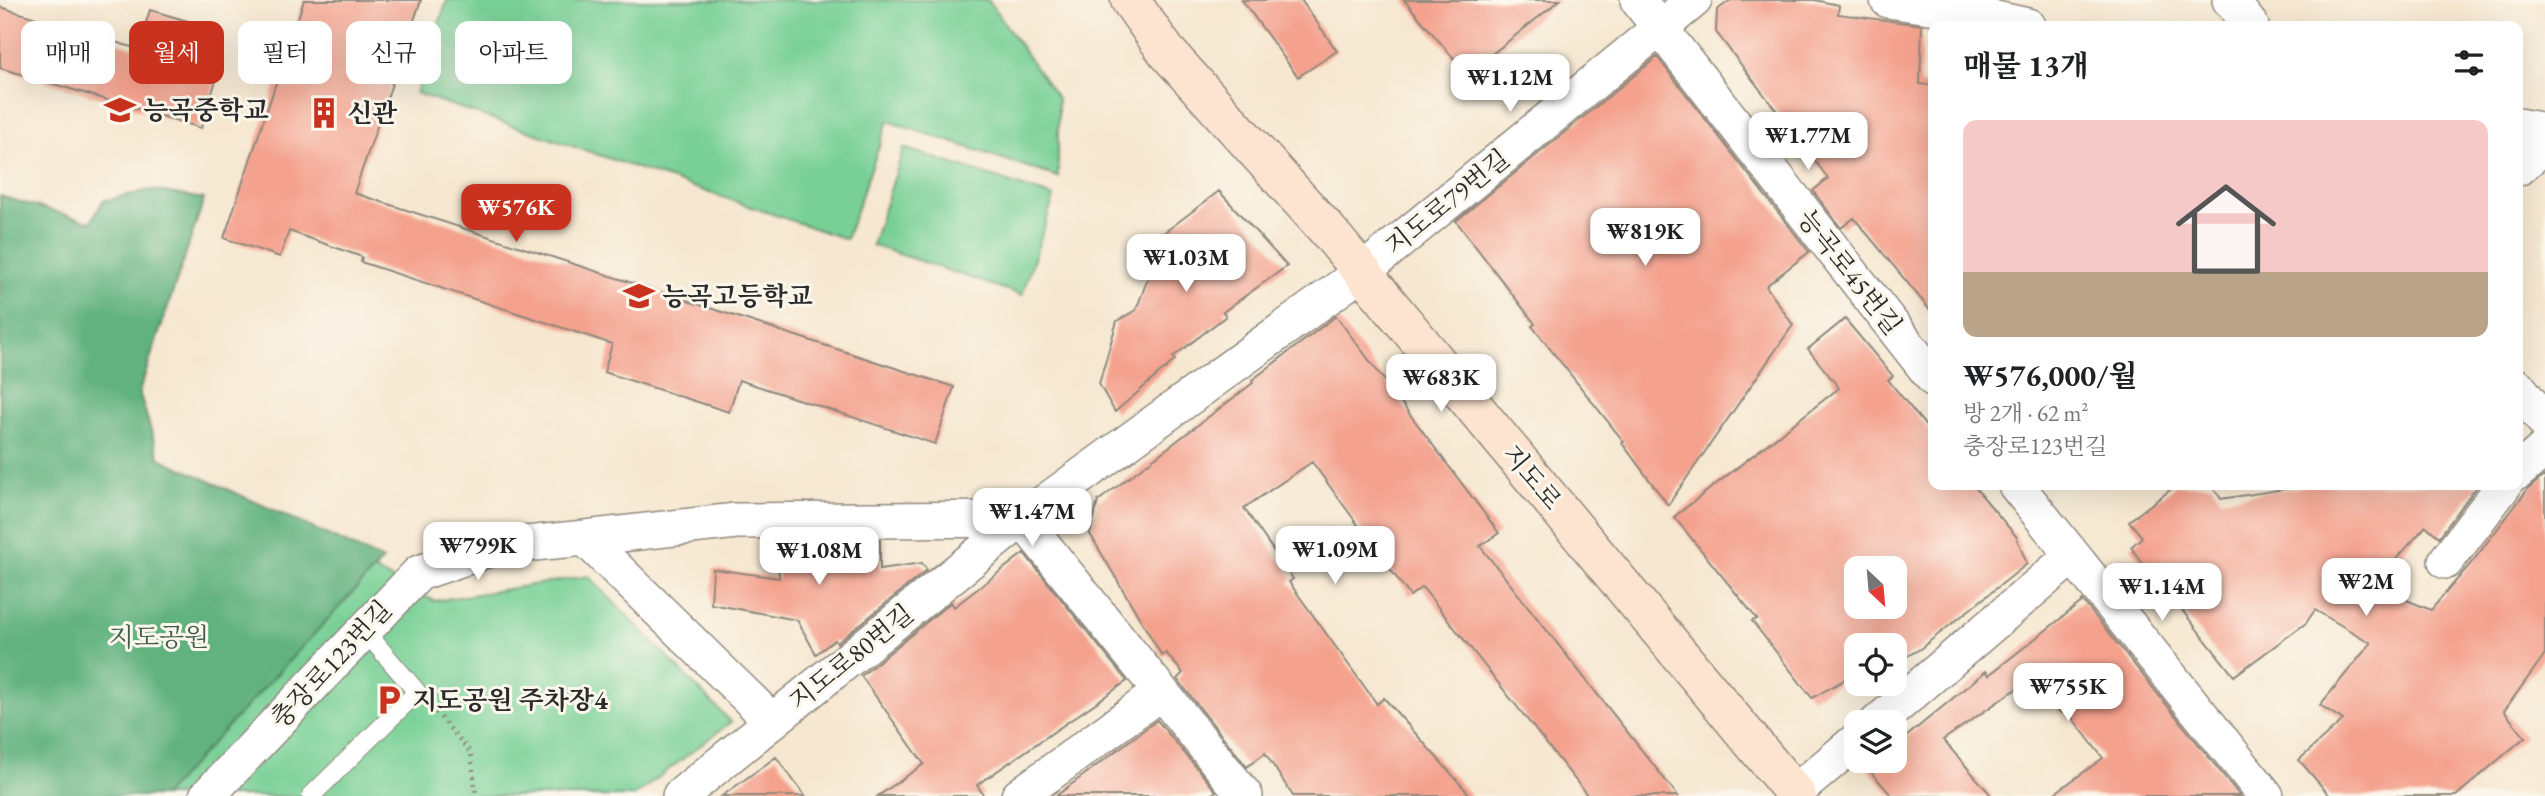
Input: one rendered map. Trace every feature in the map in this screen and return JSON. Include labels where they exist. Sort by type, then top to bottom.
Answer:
[{"type":"main road","name":"지도로","points":[[1130,0],[1166,51],[1362,272],[1794,795]]},
{"type":"street","name":"능곡로45번길","points":[[1638,0],[1655,14],[1928,371]]},
{"type":"street","name":"지도로79번길","points":[[1362,272],[1655,14],[1694,0]]},
{"type":"street","points":[[1888,0],[2005,21]]},
{"type":"street","points":[[2230,0],[2247,21]]},
{"type":"street","points":[[2523,127],[2545,131]]},
{"type":"street","points":[[2523,164],[2545,145]]},
{"type":"street","name":"지도로80번길","points":[[680,796],[1022,519],[1362,272]]},
{"type":"street","points":[[2523,393],[2545,422]]},
{"type":"street","points":[[2523,468],[2545,448]]},
{"type":"street","points":[[2020,490],[2266,796]]},
{"type":"street","points":[[2446,561],[2500,490]]},
{"type":"street","points":[[585,538],[736,521],[1022,519],[1245,796]]},
{"type":"street","points":[[585,538],[772,721]]},
{"type":"street","name":"충장로123번길","points":[[207,796],[419,573],[495,547],[585,538]]},
{"type":"street","points":[[1892,710],[2072,556]]},
{"type":"street","points":[[1019,796],[1161,692]]},
{"type":"street","points":[[1794,795],[1844,751]]},
{"type":"lane","points":[[311,796],[417,692],[364,630]]},
{"type":"path","points":[[417,692],[471,753],[476,796]]},
{"type":"green space","points":[[447,0],[988,0],[1058,99],[1058,177],[888,121],[846,239],[416,93],[419,84],[441,84],[440,21]]},
{"type":"green space","points":[[904,148],[1054,197],[1022,295],[872,245]]},
{"type":"green space","name":"지도공원","points":[[151,190],[204,199],[139,392],[160,459],[434,601],[588,576],[731,722],[634,796],[0,796],[0,196],[91,222],[103,201]]},
{"type":"green space","name":"지도공원","points":[[151,190],[204,199],[139,392],[159,458],[383,560],[163,796],[0,796],[0,196],[91,222],[103,201]]},
{"type":"building","points":[[304,0],[421,0],[414,21],[346,21],[346,84],[392,84],[354,193],[954,387],[935,444],[739,380],[729,412],[604,372],[612,344],[361,262],[362,257],[289,231],[280,257],[224,238],[276,84],[332,84],[332,21],[297,21]]},
{"type":"building","points":[[1242,0],[1301,0],[1337,51],[1298,77]]},
{"type":"building","points":[[1404,0],[1560,0],[1467,74]]},
{"type":"building","points":[[1731,0],[1814,0],[1839,5],[1838,14],[1922,25],[1920,84],[1928,85],[1928,308],[1854,218],[1841,228],[1813,191],[1828,178],[1716,32],[1717,10]]},
{"type":"building","points":[[0,7],[46,21],[21,21],[21,74],[0,68]]},
{"type":"building","points":[[150,10],[188,21],[147,21]]},
{"type":"building","points":[[115,42],[129,46],[129,84],[215,84],[201,128],[54,84],[115,84]]},
{"type":"building","points":[[1657,57],[1809,252],[1766,286],[1793,325],[1668,505],[1622,443],[1624,442],[1532,326],[1535,324],[1456,221]]},
{"type":"building","points":[[1219,191],[1287,266],[1223,312],[1226,316],[1173,357],[1175,360],[1115,412],[1099,384],[1117,321],[1136,310],[1165,232]]},
{"type":"building","points":[[1336,316],[1499,533],[1480,546],[1678,796],[1588,796],[1422,587],[1410,596],[1312,462],[1244,508],[1293,579],[1289,582],[1377,704],[1384,698],[1471,796],[1293,796],[1265,753],[1247,767],[1177,679],[1183,673],[1166,653],[1162,656],[1090,534],[1098,501]]},
{"type":"building","points":[[1845,319],[1893,376],[1888,380],[1928,429],[1928,490],[1977,490],[2016,536],[2027,564],[1920,649],[1907,656],[1907,633],[1844,633],[1844,680],[1812,698],[1752,621],[1757,619],[1674,517],[1839,388],[1808,349]]},
{"type":"building","points":[[2545,475],[2545,654],[2504,711],[2525,737],[2456,796],[2330,796],[2299,760],[2343,720],[2320,705],[2371,643],[2315,610],[2306,623],[2234,676],[2159,581],[2156,583],[2131,547],[2142,537],[2129,521],[2170,490],[2215,490],[2221,499],[2279,490],[2474,490],[2439,537],[2426,526],[2372,586],[2431,610],[2528,489]]},
{"type":"building","points":[[880,540],[880,569],[922,563],[927,570],[837,643],[835,640],[816,654],[797,620],[711,604],[713,569],[779,578],[777,541]]},
{"type":"building","points":[[1024,553],[1127,681],[977,785],[984,796],[878,796],[924,764],[861,676],[951,602],[954,607]]},
{"type":"building","points":[[2083,601],[2240,796],[2051,796],[2103,758],[2066,710],[2061,713],[2032,678],[1943,740],[1992,796],[1892,796],[1872,773],[1907,773],[1907,736],[1986,671],[1989,675]]},
{"type":"building","points":[[1157,720],[1216,791],[1210,796],[1056,796]]},
{"type":"building","points":[[776,757],[805,796],[722,796]]},
{"type":"place","name":"능곡중학교","points":[[120,110]]},
{"type":"place","name":"신관","points":[[324,113]]},
{"type":"place","name":"능곡고등학교","points":[[639,296]]},
{"type":"place","name":"지도공원 주차장4","points":[[389,700]]}]
